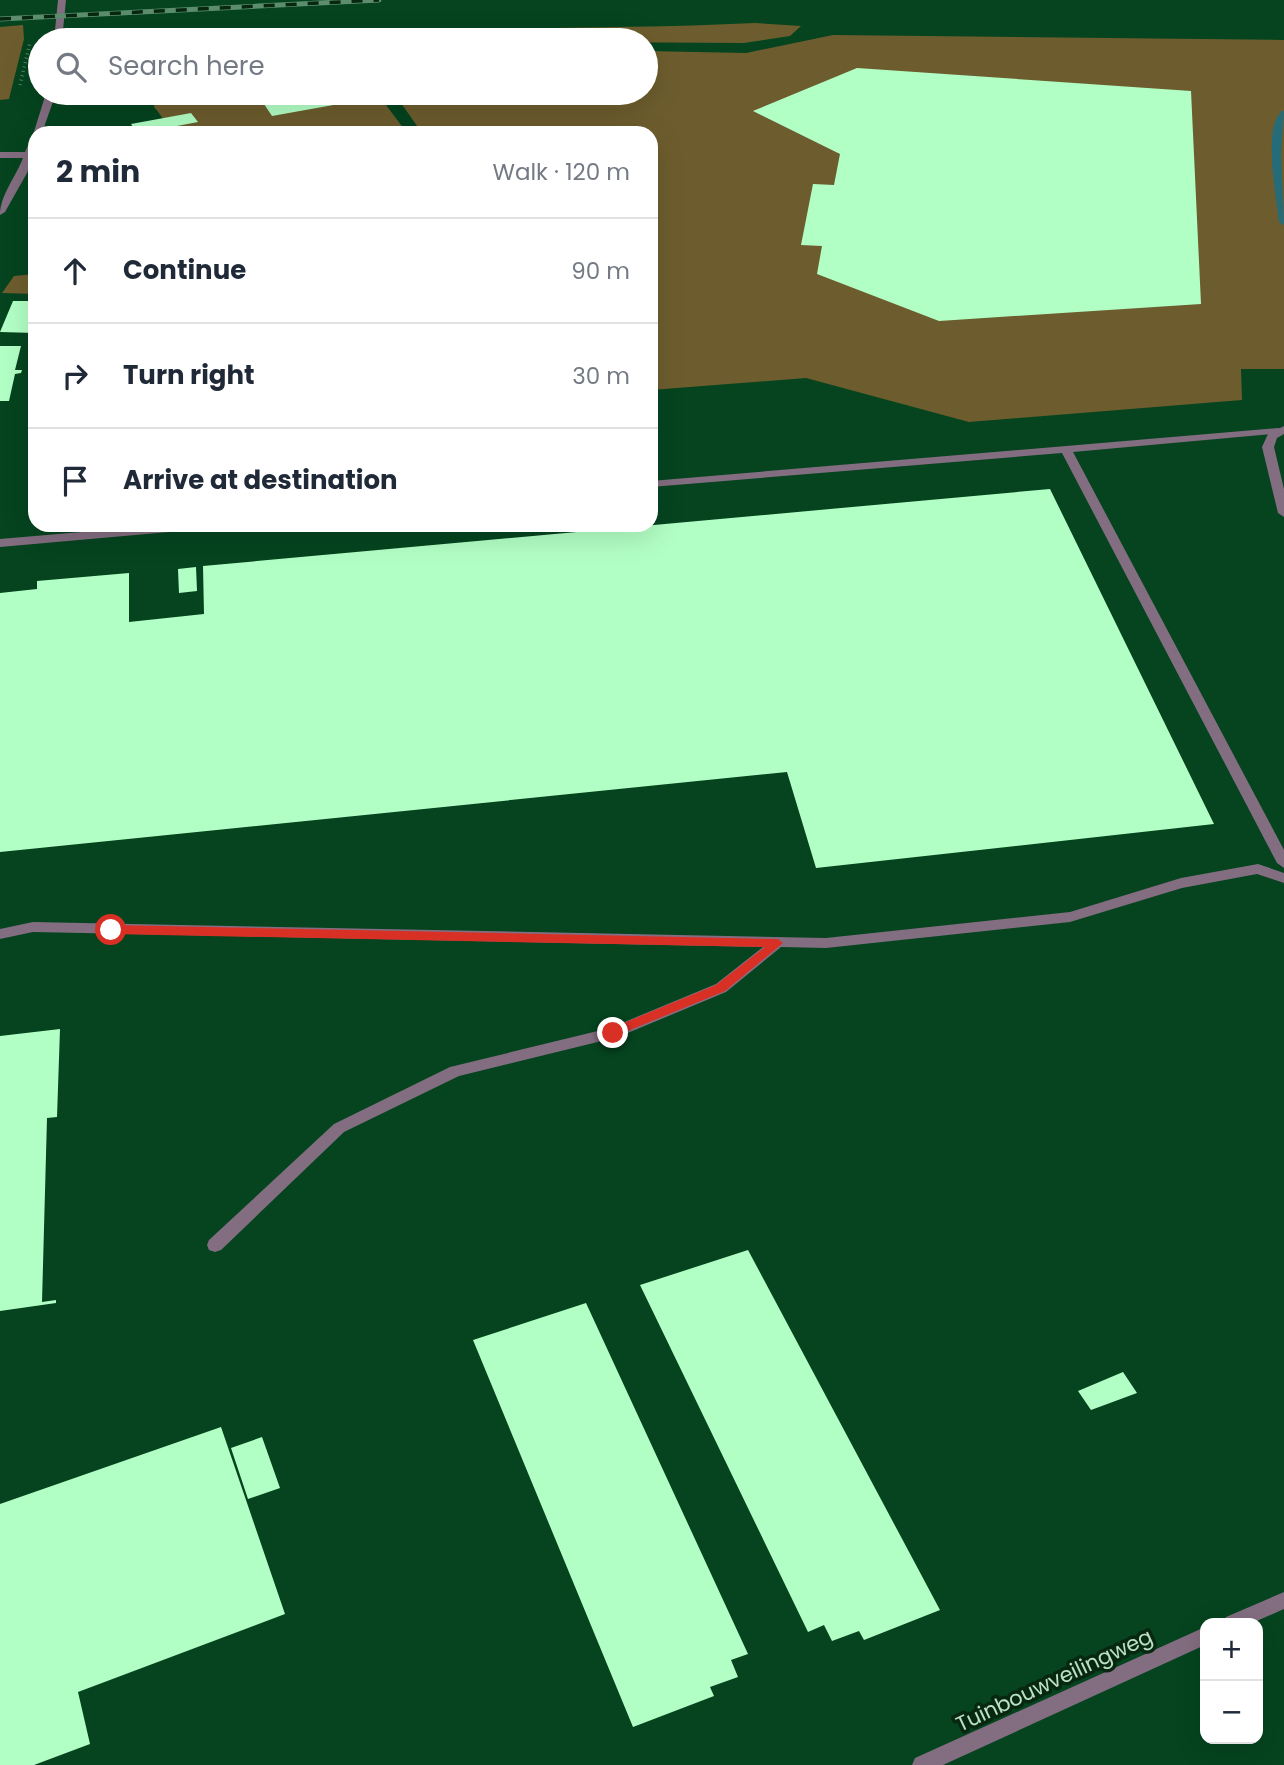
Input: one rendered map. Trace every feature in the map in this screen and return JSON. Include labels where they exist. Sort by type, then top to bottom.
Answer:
[{"type":"street","points":[[59,28],[62,0]]},
{"type":"street","points":[[39,126],[47,105]]},
{"type":"street","points":[[0,155],[28,155]]},
{"type":"street","points":[[0,212],[28,162]]},
{"type":"street","points":[[658,483],[1281,430]]},
{"type":"street","points":[[1281,430],[1272,436],[1268,447],[1284,513]]},
{"type":"street","points":[[1065,449],[1284,863]]},
{"type":"street","points":[[0,543],[124,532]]},
{"type":"street","points":[[0,934],[33,927],[826,943],[1070,917],[1181,883],[1258,869],[1284,878]]},
{"type":"street","points":[[215,1245],[339,1128],[455,1071],[613,1033],[721,988],[778,943]]},
{"type":"street","points":[[1244,1618],[1284,1600]]},
{"type":"street","name":"Tuinbouwveilingweg","points":[[922,1765],[1200,1638]]},
{"type":"shaded area","points":[[755,23],[801,26],[790,36],[744,43],[658,42],[658,28],[551,28]]},
{"type":"shaded area","points":[[23,25],[24,39],[9,99],[0,100],[0,27]]},
{"type":"shaded area","points":[[833,35],[1284,40],[1284,369],[1241,369],[1242,400],[969,422],[806,378],[658,389],[658,126],[417,126],[402,105],[658,105],[658,51],[746,53]]},
{"type":"shaded area","points":[[386,105],[402,126],[170,126],[154,107]]},
{"type":"shaded area","points":[[28,275],[28,294],[2,293],[14,276]]},
{"type":"building","points":[[857,68],[1191,91],[1201,304],[939,321],[817,274],[822,246],[801,245],[813,184],[834,185],[840,154],[753,111]]},
{"type":"building","points":[[265,105],[333,105],[272,116]]},
{"type":"building","points":[[191,113],[198,122],[177,126],[131,124]]},
{"type":"building","points":[[13,301],[28,301],[28,333],[0,332]]},
{"type":"building","points":[[0,346],[21,346],[15,370],[22,370],[21,373],[15,374],[9,401],[0,401]]},
{"type":"building","points":[[1050,489],[1214,824],[816,868],[787,772],[0,852],[0,593],[37,589],[37,581],[129,573],[129,622],[204,614],[203,566],[577,532],[658,532],[658,525]]},
{"type":"building","points":[[196,567],[197,591],[179,593],[178,569]]},
{"type":"building","points":[[60,1029],[57,1117],[47,1118],[42,1302],[56,1300],[56,1303],[0,1311],[0,1036]]},
{"type":"building","points":[[748,1250],[940,1610],[864,1640],[859,1631],[832,1641],[824,1625],[808,1632],[640,1285]]},
{"type":"building","points":[[586,1303],[748,1654],[731,1660],[738,1677],[710,1687],[714,1696],[633,1727],[473,1340]]},
{"type":"building","points":[[1123,1372],[1137,1393],[1091,1410],[1078,1391]]},
{"type":"building","points":[[221,1427],[285,1614],[78,1692],[90,1744],[34,1765],[0,1765],[0,1504]]},
{"type":"building","points":[[262,1437],[280,1488],[248,1499],[231,1448]]},
{"type":"waterway","points":[[1284,113],[1277,139],[1284,222]]},
{"type":"railway","points":[[0,19],[379,0]]},
{"type":"route","points":[[111,930],[778,943],[721,988],[613,1033]]}]
